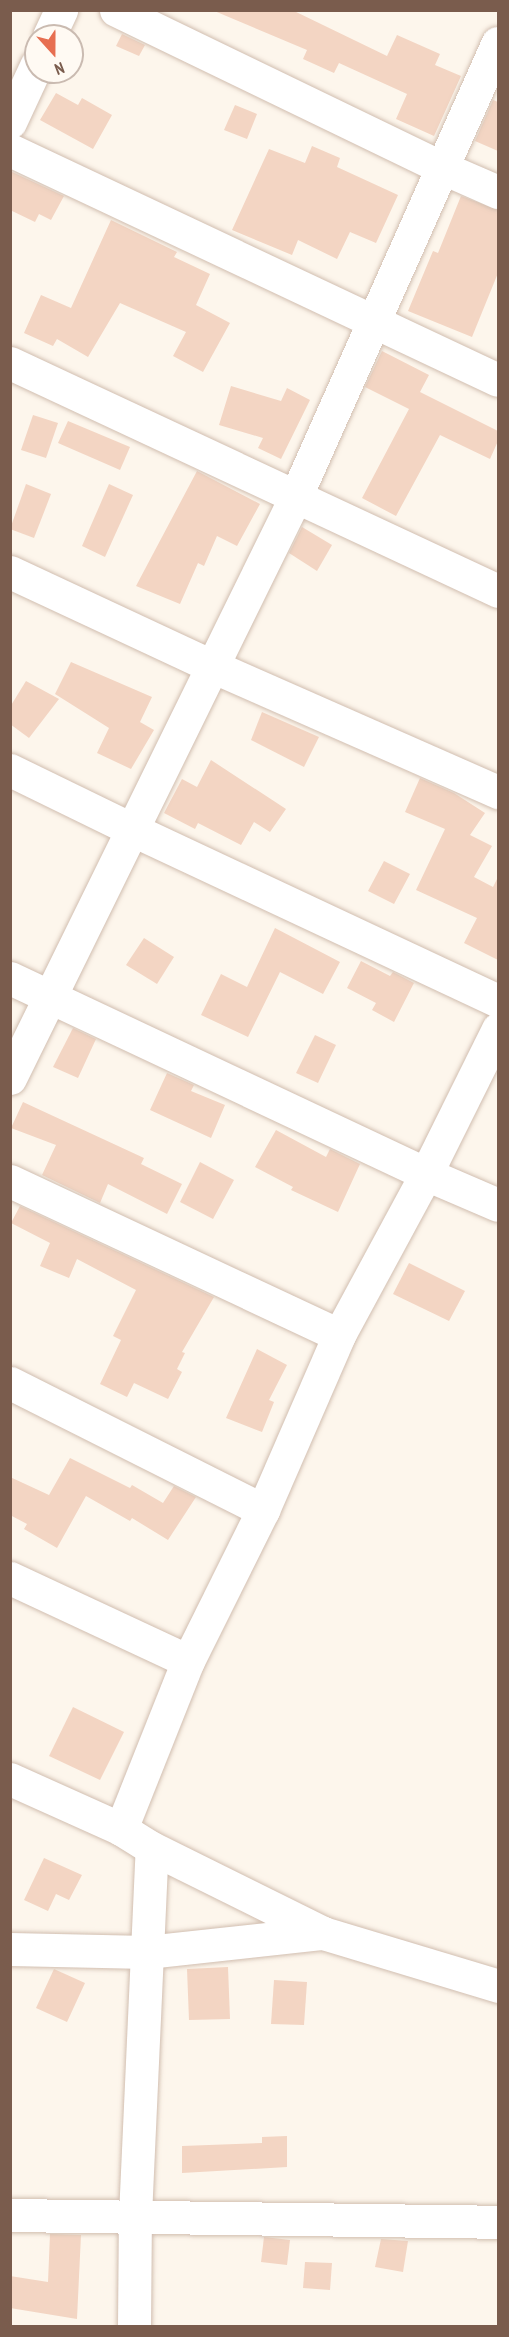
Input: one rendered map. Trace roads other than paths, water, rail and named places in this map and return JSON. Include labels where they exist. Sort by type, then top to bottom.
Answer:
[{"type":"street","points":[[55,24],[61,10]]},
{"type":"street","points":[[116,10],[443,168],[498,192]]},
{"type":"street","points":[[10,1078],[295,498],[498,43]]},
{"type":"street","points":[[10,122],[28,84]]},
{"type":"street","points":[[10,150],[498,380]]},
{"type":"street","points":[[10,363],[498,591]]},
{"type":"street","points":[[10,572],[212,666],[498,792]]},
{"type":"street","points":[[10,770],[498,1001]]},
{"type":"street","points":[[10,978],[426,1174],[498,1205]]},
{"type":"street","points":[[121,1829],[188,1661],[263,1510],[339,1335],[426,1174],[498,1029]]},
{"type":"street","points":[[10,1181],[339,1335]]},
{"type":"street","points":[[10,1383],[263,1510]]},
{"type":"street","points":[[10,1578],[188,1661]]},
{"type":"street","points":[[10,1779],[121,1829],[152,1848],[323,1933],[495,1976]]},
{"type":"street","points":[[134,2326],[135,2216],[152,1848]]},
{"type":"street","points":[[10,1949],[147,1952],[323,1933]]},
{"type":"street","points":[[10,2215],[498,2222]]}]
